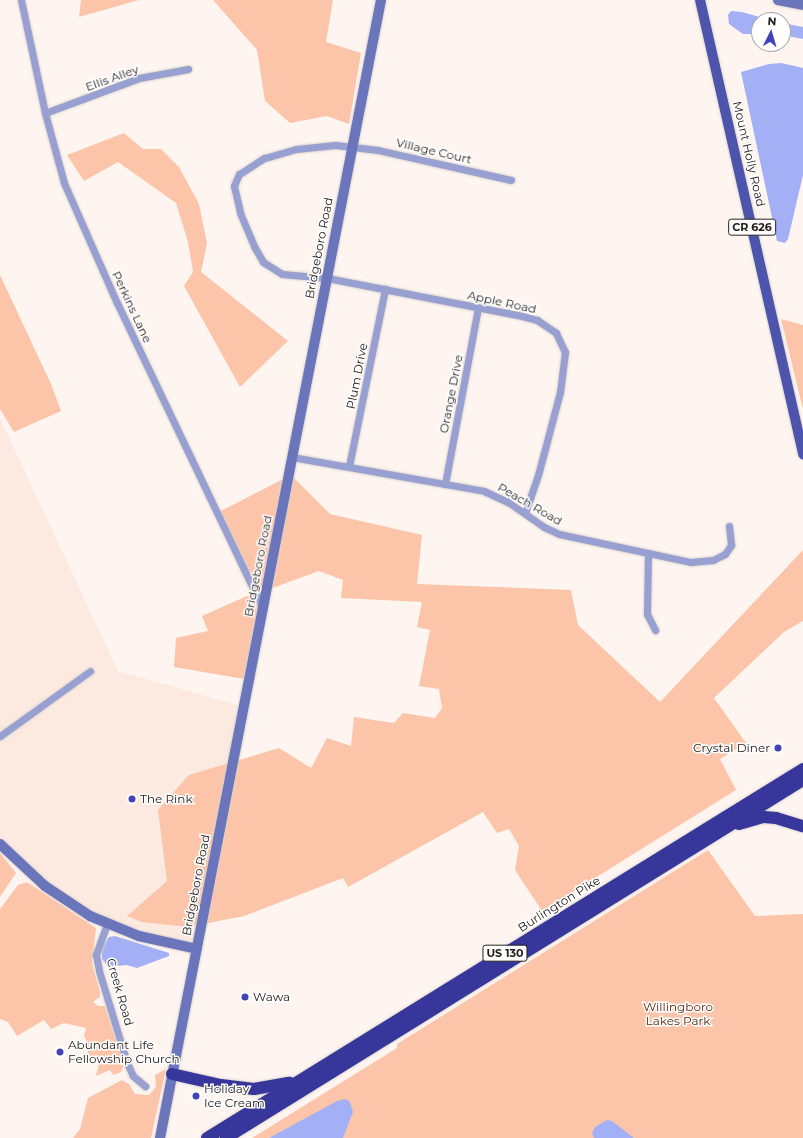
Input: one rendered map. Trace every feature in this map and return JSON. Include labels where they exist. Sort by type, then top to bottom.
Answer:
[{"type":"highway","name":"Burlington Pike","points":[[207,1138],[803,769]]},
{"type":"highway","name":"Burlington Pike","points":[[226,1138],[803,780]]},
{"type":"highway","points":[[726,828],[764,818],[787,819],[803,826]]},
{"type":"highway","points":[[172,1074],[221,1085],[254,1089],[298,1081]]},
{"type":"main road","name":"Mount Holly Road","points":[[700,0],[803,454]]},
{"type":"street","name":"Perkins Lane","points":[[21,0],[45,113],[60,171],[78,217],[262,609]]},
{"type":"street","name":"Bridgeboro Road","points":[[160,1138],[381,0]]},
{"type":"street","points":[[778,0],[803,5]]},
{"type":"street","name":"Ellis Alley","points":[[45,113],[139,78],[188,69]]},
{"type":"street","name":"Village Court","points":[[327,278],[282,274],[263,262],[242,219],[234,186],[238,174],[250,165],[280,152],[318,146],[352,146],[511,180]]},
{"type":"street","name":"Apple Road","points":[[327,278],[522,316],[544,324],[556,333],[565,352],[563,376],[553,425],[525,513]]},
{"type":"street","name":"Plum Drive","points":[[349,466],[385,289]]},
{"type":"street","name":"Orange Drive","points":[[445,484],[478,308]]},
{"type":"street","name":"Peach Road","points":[[292,457],[349,466],[490,494],[508,502],[544,527],[559,534],[691,562],[713,560],[729,550],[731,540],[729,526]]},
{"type":"street","points":[[648,554],[647,614],[655,630]]},
{"type":"street","points":[[0,736],[90,671]]},
{"type":"street","points":[[0,844],[52,892],[107,924],[151,939],[197,949]]},
{"type":"street","name":"Creek Road","points":[[107,924],[96,955],[99,971],[127,1063],[133,1076],[145,1086]]},
{"type":"shaded area","points":[[0,418],[118,671],[245,707],[197,949],[90,916],[45,886],[0,844]]},
{"type":"green space","points":[[81,0],[139,0],[79,17]]},
{"type":"green space","points":[[213,0],[333,0],[326,42],[361,53],[349,124],[327,116],[290,123],[265,101],[257,50]]},
{"type":"green space","points":[[124,133],[143,149],[161,149],[179,167],[199,204],[207,243],[201,272],[288,341],[240,387],[184,286],[193,272],[188,242],[176,203],[118,162],[84,181],[67,155]]},
{"type":"green space","points":[[0,275],[51,384],[61,411],[14,432],[0,409]]},
{"type":"green space","points":[[781,319],[803,325],[803,409]]},
{"type":"green space","points":[[291,475],[330,514],[422,535],[417,584],[571,590],[578,625],[660,702],[803,550],[803,621],[784,632],[714,698],[746,743],[720,759],[736,790],[542,911],[515,870],[519,846],[509,829],[497,833],[483,812],[348,887],[343,878],[244,916],[188,927],[142,922],[127,916],[167,881],[158,810],[189,775],[279,748],[311,768],[327,738],[351,746],[354,717],[394,723],[403,713],[435,718],[442,708],[439,689],[419,686],[430,630],[417,627],[422,602],[341,598],[343,580],[319,571],[267,590],[250,680],[174,667],[176,638],[208,631],[202,616],[256,592],[217,513]]},
{"type":"green space","name":"Willingboro Lakes Park","points":[[708,850],[755,916],[803,914],[803,1138],[252,1138],[397,1048],[397,1044]]},
{"type":"green space","points":[[0,853],[16,873],[0,897]]},
{"type":"green space","points":[[27,882],[96,928],[92,964],[100,997],[93,1002],[98,1006],[105,1006],[124,1065],[121,1072],[113,1075],[110,1070],[96,1076],[100,1060],[88,1057],[88,1044],[84,1036],[86,1028],[64,1023],[51,1029],[44,1020],[17,1036],[8,1022],[0,1019],[0,909],[18,885]]},
{"type":"green space","points":[[166,1069],[151,1138],[73,1138],[80,1129],[88,1098],[122,1080],[129,1084],[135,1094],[149,1095],[156,1087],[155,1075]]},
{"type":"water","points":[[731,11],[751,15],[751,34],[743,34],[729,24],[728,15]]},
{"type":"water","points":[[791,25],[803,27],[803,39],[791,37]]},
{"type":"water","points":[[781,63],[803,68],[803,175],[788,239],[785,243],[777,241],[741,72],[769,64]]},
{"type":"water","points":[[115,936],[169,953],[169,956],[137,968],[126,965],[108,967],[102,959],[101,949],[109,937]]},
{"type":"water","points":[[346,1099],[350,1102],[353,1112],[343,1138],[269,1138],[337,1101]]},
{"type":"water","points":[[607,1120],[612,1121],[634,1138],[594,1138],[592,1133],[595,1127]]},
{"type":"place","name":"Crystal Diner","points":[[778,748]]},
{"type":"place","name":"The Rink","points":[[132,799]]},
{"type":"place","name":"Wawa","points":[[245,997]]},
{"type":"place","name":"Abundant Life Fellowship Church","points":[[60,1052]]},
{"type":"place","name":"Holiday Ice Cream","points":[[196,1096]]}]
